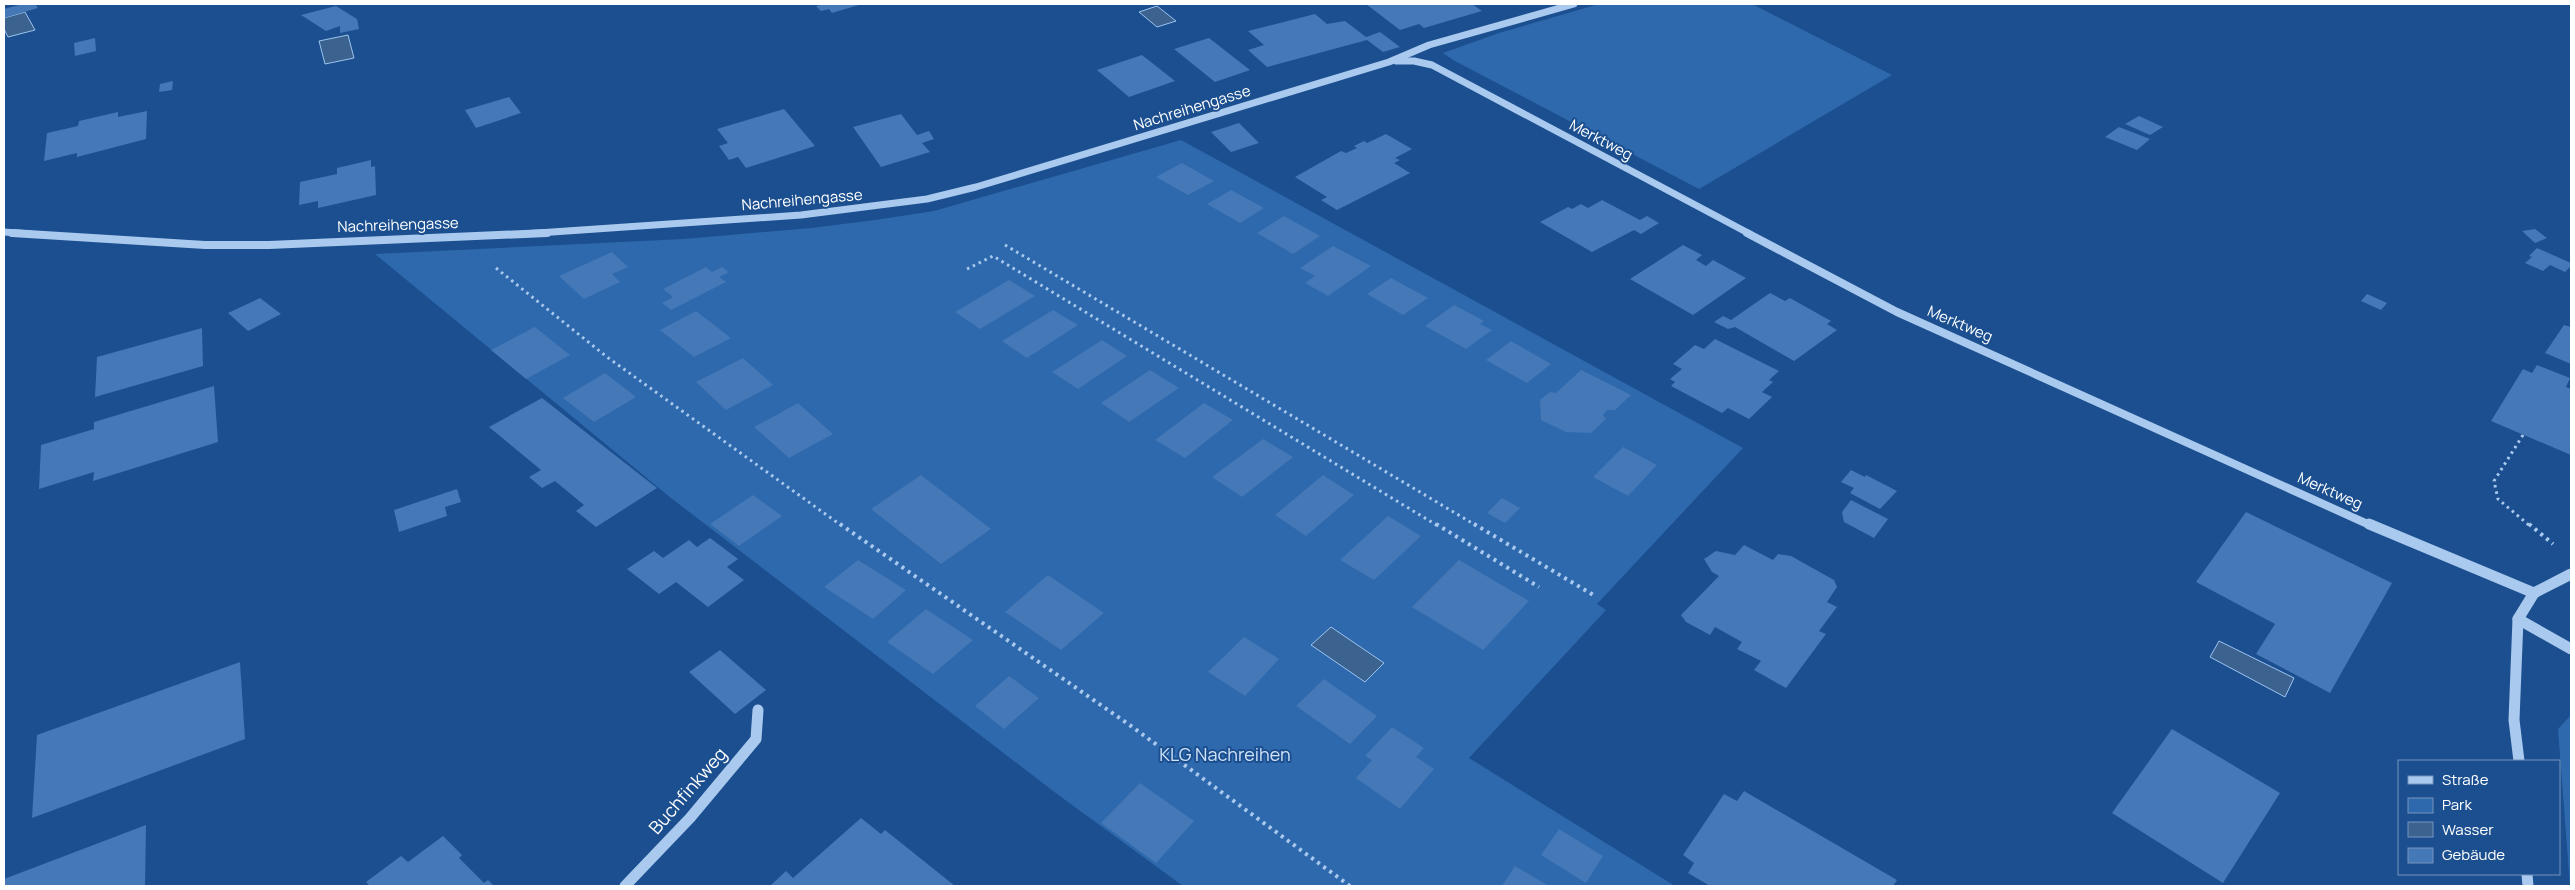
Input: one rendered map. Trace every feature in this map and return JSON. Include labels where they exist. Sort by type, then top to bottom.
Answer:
[{"type":"street","name":"Nachreihengasse","points":[[4,232],[205,245],[270,245],[457,236],[801,215],[928,199],[976,187],[1389,62],[1429,44],[1574,4]]},
{"type":"street","name":"Merktweg","points":[[1389,62],[1414,60],[1432,65],[1897,312],[2373,526],[2534,593]]},
{"type":"street","points":[[2518,760],[2514,720],[2518,619],[2534,593],[2571,574]]},
{"type":"street","points":[[2518,619],[2571,649]]},
{"type":"street","name":"Buchfinkweg","points":[[625,886],[690,818],[756,739],[758,710]]},
{"type":"path","points":[[457,236],[607,357],[813,506],[1131,726],[1350,886]]},
{"type":"path","points":[[1006,245],[1595,596]]},
{"type":"path","points":[[967,269],[994,256],[1539,587]]},
{"type":"path","points":[[2523,435],[2494,481],[2498,498],[2556,547]]},
{"type":"green space","points":[[1599,4],[1752,4],[1892,75],[1699,189],[1443,53],[1499,33]]},
{"type":"green space","name":"KLG Nachreihen","points":[[1181,140],[1743,448],[1597,604],[1606,610],[1469,758],[1675,886],[1183,886],[1057,794],[671,498],[375,254],[684,239],[811,228],[875,220],[934,211]]},
{"type":"green space","points":[[2571,715],[2571,886],[2570,886],[2558,729]]},
{"type":"water","points":[[1157,6],[1176,21],[1157,27],[1139,12]]},
{"type":"water","points":[[25,12],[35,30],[8,37],[4,29],[4,18]]},
{"type":"water","points":[[348,35],[354,58],[325,64],[319,41]]},
{"type":"water","points":[[1331,627],[1384,663],[1365,682],[1311,645]]},
{"type":"water","points":[[2219,641],[2294,678],[2285,697],[2210,657]]},
{"type":"building","points":[[23,4],[35,4],[38,8],[4,18],[4,9]]},
{"type":"building","points":[[826,4],[862,4],[832,13],[829,9],[821,11],[816,6]]},
{"type":"building","points":[[1366,4],[1472,4],[1482,11],[1424,28],[1419,24],[1400,30]]},
{"type":"building","points":[[336,6],[357,19],[359,29],[340,33],[340,26],[326,31],[301,15]]},
{"type":"building","points":[[1315,14],[1327,24],[1345,21],[1366,37],[1380,32],[1400,47],[1383,52],[1367,40],[1267,67],[1248,50],[1264,45],[1248,31]]},
{"type":"building","points":[[95,38],[96,51],[75,56],[74,43]]},
{"type":"building","points":[[1209,38],[1250,70],[1215,82],[1174,49]]},
{"type":"building","points":[[1142,55],[1175,81],[1129,97],[1097,70]]},
{"type":"building","points":[[173,81],[172,90],[159,92],[160,84]]},
{"type":"building","points":[[509,97],[521,113],[476,128],[465,110]]},
{"type":"building","points":[[784,109],[815,146],[746,168],[738,157],[729,160],[719,146],[728,143],[717,129]]},
{"type":"building","points":[[147,111],[146,139],[77,157],[77,153],[44,161],[47,133],[78,126],[79,121],[118,112],[118,117]]},
{"type":"building","points":[[901,114],[917,135],[929,131],[934,139],[922,143],[930,152],[881,167],[853,127]]},
{"type":"building","points":[[2139,116],[2163,127],[2150,135],[2125,124]]},
{"type":"building","points":[[1239,123],[1259,143],[1231,152],[1211,132]]},
{"type":"building","points":[[2119,127],[2150,139],[2137,150],[2105,137]]},
{"type":"building","points":[[1386,134],[1412,149],[1395,158],[1400,160],[1394,163],[1410,173],[1337,210],[1321,200],[1327,197],[1295,177],[1341,151],[1346,153],[1357,148],[1354,146],[1364,141],[1367,143]]},
{"type":"building","points":[[371,160],[371,167],[375,166],[376,195],[318,208],[318,201],[299,205],[300,182],[337,174],[337,168]]},
{"type":"building","points":[[1182,163],[1214,181],[1188,195],[1156,177]]},
{"type":"building","points":[[1231,190],[1264,208],[1240,223],[1207,204]]},
{"type":"building","points":[[1602,200],[1640,220],[1647,216],[1659,223],[1641,234],[1634,230],[1592,252],[1540,222],[1568,207],[1572,209],[1581,204],[1588,208]]},
{"type":"building","points":[[1284,216],[1320,236],[1293,254],[1257,233]]},
{"type":"building","points":[[2535,229],[2547,238],[2535,243],[2522,231]]},
{"type":"building","points":[[1683,245],[1702,255],[1696,260],[1706,266],[1713,260],[1746,278],[1693,315],[1630,279]]},
{"type":"building","points":[[1333,246],[1371,266],[1328,296],[1305,283],[1315,276],[1300,268]]},
{"type":"building","points":[[2537,248],[2571,263],[2571,266],[2565,272],[2550,265],[2543,271],[2525,263],[2532,257],[2529,256]]},
{"type":"building","points":[[612,252],[628,267],[612,274],[620,282],[584,299],[559,276]]},
{"type":"building","points":[[706,267],[712,272],[722,267],[729,272],[719,277],[726,282],[671,310],[662,303],[673,297],[663,289]]},
{"type":"building","points":[[1391,278],[1428,298],[1403,315],[1367,294]]},
{"type":"building","points":[[1009,280],[1035,296],[980,329],[955,312]]},
{"type":"building","points":[[1770,293],[1785,301],[1790,298],[1831,321],[1827,324],[1837,330],[1794,361],[1735,327],[1728,329],[1714,322],[1723,316],[1731,320]]},
{"type":"building","points":[[2367,294],[2387,303],[2381,310],[2361,301]]},
{"type":"building","points":[[260,298],[281,314],[248,331],[228,313]]},
{"type":"building","points":[[1454,305],[1484,321],[1480,324],[1492,330],[1466,349],[1425,326]]},
{"type":"building","points":[[1053,310],[1078,325],[1027,358],[1002,341]]},
{"type":"building","points":[[696,311],[731,338],[694,357],[660,330]]},
{"type":"building","points":[[2564,325],[2571,327],[2571,364],[2545,353]]},
{"type":"building","points":[[535,327],[570,355],[526,379],[491,350]]},
{"type":"building","points":[[202,328],[203,366],[95,397],[97,357]]},
{"type":"building","points":[[1715,339],[1779,371],[1769,380],[1773,382],[1762,392],[1772,397],[1749,419],[1728,408],[1722,413],[1671,386],[1675,382],[1670,379],[1682,369],[1673,364],[1695,345],[1704,349]]},
{"type":"building","points":[[1102,340],[1127,356],[1078,389],[1052,372]]},
{"type":"building","points":[[1511,341],[1551,364],[1527,383],[1486,360]]},
{"type":"building","points":[[743,358],[773,385],[726,410],[696,382]]},
{"type":"building","points":[[2537,365],[2570,378],[2566,387],[2571,389],[2571,455],[2491,421],[2523,369],[2532,373]]},
{"type":"building","points":[[1150,370],[1179,388],[1129,422],[1101,403]]},
{"type":"building","points":[[1581,370],[1631,395],[1615,410],[1607,410],[1603,415],[1606,419],[1591,433],[1566,432],[1541,420],[1540,400],[1550,392],[1556,393]]},
{"type":"building","points":[[605,373],[636,397],[594,422],[563,398]]},
{"type":"building","points":[[214,386],[218,442],[93,481],[94,472],[39,489],[41,445],[94,429],[94,422]]},
{"type":"building","points":[[542,398],[657,488],[596,527],[576,511],[584,505],[555,481],[542,488],[529,477],[541,470],[489,427]]},
{"type":"building","points":[[798,403],[833,434],[789,458],[754,427]]},
{"type":"building","points":[[1204,403],[1233,420],[1185,458],[1155,440]]},
{"type":"building","points":[[1263,439],[1293,457],[1242,497],[1212,477]]},
{"type":"building","points":[[1623,447],[1657,465],[1628,496],[1593,477]]},
{"type":"building","points":[[1851,470],[1865,477],[1866,475],[1897,491],[1880,509],[1850,493],[1854,488],[1841,482]]},
{"type":"building","points":[[921,475],[991,529],[941,564],[871,509]]},
{"type":"building","points":[[1323,475],[1354,495],[1306,536],[1275,515]]},
{"type":"building","points":[[457,489],[461,502],[445,507],[447,516],[399,532],[394,510]]},
{"type":"building","points":[[753,495],[782,516],[739,546],[710,524]]},
{"type":"building","points":[[1502,498],[1520,508],[1505,523],[1487,513]]},
{"type":"building","points":[[1851,500],[1888,519],[1874,538],[1844,522],[1842,512]]},
{"type":"building","points":[[2246,512],[2392,583],[2330,693],[2256,654],[2275,624],[2196,582]]},
{"type":"building","points":[[1388,516],[1421,536],[1374,580],[1340,560]]},
{"type":"building","points":[[710,538],[738,559],[727,567],[744,580],[708,607],[676,582],[659,594],[627,569],[654,551],[663,558],[689,540],[697,547]]},
{"type":"building","points":[[1744,545],[1773,560],[1778,554],[1791,556],[1834,580],[1837,587],[1827,602],[1837,607],[1819,631],[1826,634],[1786,688],[1754,670],[1761,661],[1737,649],[1742,642],[1715,627],[1710,635],[1686,622],[1681,615],[1719,576],[1712,572],[1704,559],[1716,551],[1735,555]]},
{"type":"building","points":[[858,560],[906,590],[873,619],[824,587]]},
{"type":"building","points":[[1459,560],[1529,601],[1483,650],[1412,607]]},
{"type":"building","points":[[1048,575],[1104,613],[1061,650],[1005,612]]},
{"type":"building","points":[[926,609],[973,640],[933,674],[887,642]]},
{"type":"building","points":[[1244,637],[1279,659],[1245,696],[1208,672]]},
{"type":"building","points":[[720,650],[766,690],[735,714],[689,672]]},
{"type":"building","points":[[240,662],[245,739],[32,818],[37,735]]},
{"type":"building","points":[[1009,676],[1039,698],[1004,729],[975,706]]},
{"type":"building","points":[[1324,679],[1377,716],[1350,744],[1296,706]]},
{"type":"building","points":[[1392,727],[1424,748],[1416,757],[1434,769],[1400,809],[1356,778],[1372,760],[1365,756]]},
{"type":"building","points":[[2172,729],[2280,793],[2223,883],[2112,813]]},
{"type":"building","points":[[1140,783],[1194,821],[1156,863],[1101,823]]},
{"type":"building","points":[[1744,791],[1897,880],[1893,886],[1710,886],[1688,873],[1694,863],[1683,855],[1724,794],[1737,801]]},
{"type":"building","points":[[861,818],[881,834],[885,830],[955,886],[770,886],[786,871],[793,878]]},
{"type":"building","points":[[146,825],[145,886],[4,886],[4,879]]},
{"type":"building","points":[[1559,829],[1603,856],[1586,883],[1541,855]]},
{"type":"building","points":[[443,836],[462,855],[459,858],[484,883],[488,880],[494,886],[370,886],[366,882],[401,856],[408,862]]},
{"type":"building","points":[[1515,866],[1549,886],[1502,886]]}]
